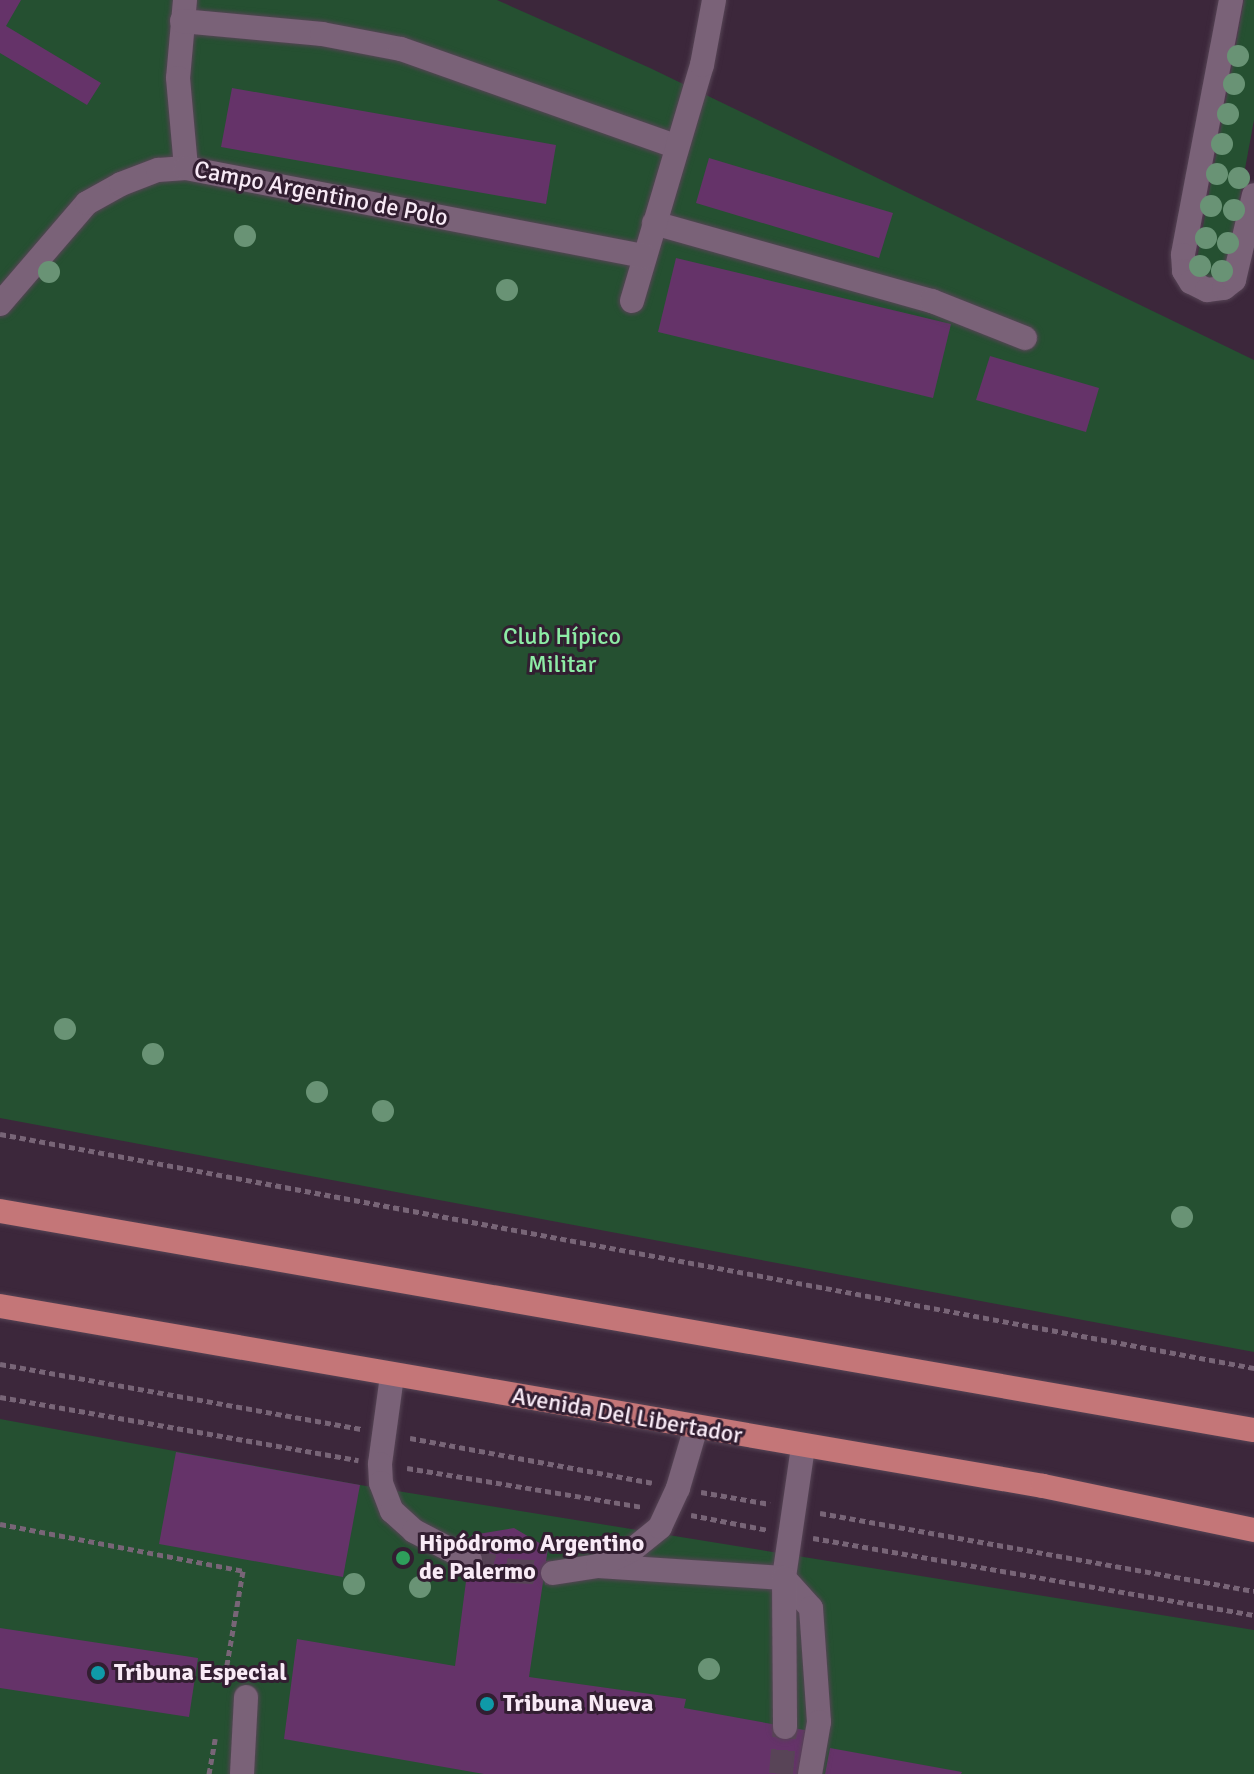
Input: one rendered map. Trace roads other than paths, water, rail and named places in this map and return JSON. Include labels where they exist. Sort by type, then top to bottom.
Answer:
[{"type":"main road","points":[[0,1211],[1254,1430]]},
{"type":"main road","name":"Avenida Del Libertador","points":[[0,1306],[1043,1486],[1254,1530]]},
{"type":"street","points":[[632,301],[675,146],[702,65],[714,0]]},
{"type":"street","points":[[1231,0],[1183,255],[1184,271],[1191,282],[1207,290],[1224,288],[1234,280],[1254,195]]},
{"type":"street","points":[[186,168],[178,78],[183,10],[401,49],[675,146]]},
{"type":"street","name":"Campo Argentino de Polo","points":[[0,304],[87,203],[145,175],[186,168],[645,256]]},
{"type":"street","points":[[654,223],[932,301],[1025,338]]},
{"type":"street","points":[[392,1376],[380,1464],[381,1483],[392,1511],[414,1531],[470,1560]]},
{"type":"street","points":[[598,1566],[632,1550],[660,1527],[678,1488],[696,1427]]},
{"type":"street","points":[[785,1727],[784,1578],[797,1509],[803,1447]]},
{"type":"street","points":[[553,1573],[598,1566],[784,1578],[811,1608],[819,1722],[810,1774]]},
{"type":"street","points":[[234,1696],[242,1774]]},
{"type":"tunnel","points":[[470,1560],[510,1571],[553,1573]]},
{"type":"tunnel","points":[[781,1774],[785,1727]]},
{"type":"place","name":"Hipódromo Argentino de Palermo","points":[[403,1558]]},
{"type":"place","name":"Tribuna Especial","points":[[98,1673]]},
{"type":"place","name":"Tribuna Nueva","points":[[487,1704]]},
{"type":"park label","name":"Club Hípico Militar","points":[[562,651]]}]
